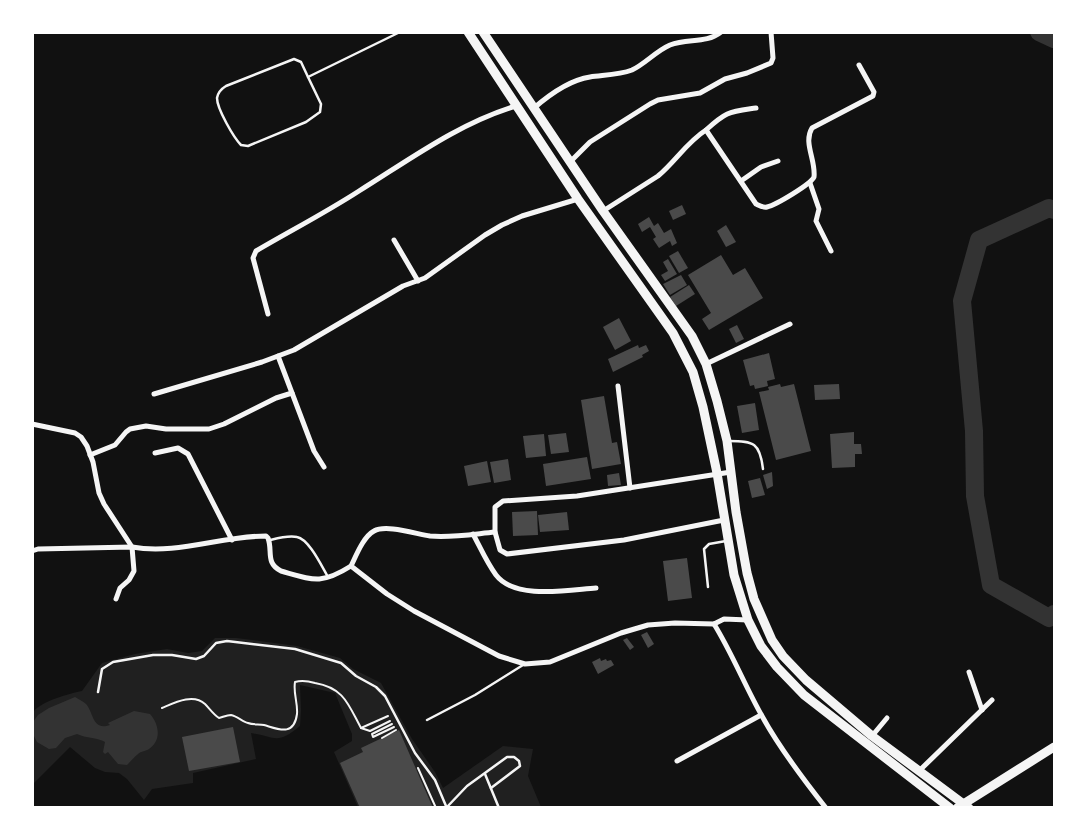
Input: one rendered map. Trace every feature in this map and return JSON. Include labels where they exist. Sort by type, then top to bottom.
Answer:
[{"type":"highway","points":[[468,32],[578,199],[673,333],[693,372],[703,407],[717,473],[734,575],[748,620],[761,646],[777,667],[804,695],[950,808]]},
{"type":"highway","points":[[483,32],[603,211],[692,336],[706,364],[727,441],[736,512],[754,599],[772,640],[783,656],[806,680],[872,736],[963,806],[1054,746]]},
{"type":"street","points":[[534,109],[546,97],[574,83],[588,78],[632,70],[670,45],[701,41],[715,37],[722,32]]},
{"type":"street","points":[[570,162],[590,142],[658,100],[700,93],[725,79],[747,73],[771,63],[773,58],[771,32]]},
{"type":"street","points":[[706,130],[756,204],[769,207],[810,183],[814,177],[815,172],[808,141],[808,133],[812,128],[873,96],[874,92],[859,65]]},
{"type":"street","points":[[268,314],[253,258],[256,251],[472,122],[492,113],[516,106]]},
{"type":"street","points":[[603,211],[666,170],[688,144],[718,119],[731,111],[756,108]]},
{"type":"street","points":[[741,181],[761,166],[778,161]]},
{"type":"street","points":[[810,183],[819,209],[816,221],[831,251]]},
{"type":"street","points":[[154,394],[294,350],[403,286],[425,278],[485,234],[522,216],[578,199]]},
{"type":"street","points":[[394,240],[418,281]]},
{"type":"street","points":[[706,364],[790,324]]},
{"type":"street","points":[[278,356],[314,451],[324,467]]},
{"type":"street","points":[[618,386],[630,488]]},
{"type":"street","points":[[90,455],[114,445],[130,429],[146,426],[161,429],[209,429],[224,424],[276,398],[292,393]]},
{"type":"street","points":[[32,424],[68,431],[78,435],[83,440],[90,455],[99,494],[132,547],[134,571],[130,580],[120,588],[116,599]]},
{"type":"street","points":[[156,452],[178,448],[188,454],[232,540]]},
{"type":"street","points":[[724,520],[624,540],[507,554],[500,550],[495,532],[495,507],[503,501],[577,496],[731,472]]},
{"type":"street","points":[[32,551],[38,549],[167,548],[265,536],[269,540],[270,562],[275,568],[320,580],[351,566],[368,535],[376,529],[439,536],[495,532]]},
{"type":"street","points":[[473,534],[495,575],[512,588],[551,591],[596,588]]},
{"type":"street","points":[[351,566],[387,594],[414,611],[499,656],[525,664],[550,662],[621,633],[648,625],[715,623],[724,619],[748,620]]},
{"type":"street","points":[[715,623],[774,737],[802,778],[826,808]]},
{"type":"street","points":[[969,672],[982,710]]},
{"type":"street","points":[[918,772],[992,700]]},
{"type":"street","points":[[677,761],[761,714]]},
{"type":"street","points":[[872,736],[887,718]]},
{"type":"lane","points":[[308,77],[400,32]]},
{"type":"lane","points":[[294,59],[301,62],[308,77],[322,106],[318,115],[306,122],[248,146],[238,143],[218,102],[217,96],[220,91],[226,86],[294,59]]},
{"type":"lane","points":[[727,441],[746,441],[754,444],[759,451],[763,469]]},
{"type":"lane","points":[[269,540],[300,537],[311,548],[328,578]]},
{"type":"lane","points":[[708,588],[704,549],[709,544],[728,540]]},
{"type":"lane","points":[[98,692],[102,669],[113,662],[172,655],[196,659],[204,656],[216,643],[236,642],[295,649],[341,663],[356,676],[381,691],[415,753],[435,780],[447,807],[467,786],[507,757],[514,757],[519,761],[520,766],[491,788]]},
{"type":"lane","points":[[427,720],[476,695],[525,664]]},
{"type":"lane","points":[[485,774],[499,808]]},
{"type":"path","points":[[162,708],[185,700],[196,699],[202,701],[219,718],[229,715],[246,723],[261,724],[280,731],[286,730],[294,724],[297,714],[295,682],[306,681],[326,685],[340,692],[361,728],[370,731],[392,720],[394,724],[372,734],[373,737],[395,726],[397,730],[382,738]]},
{"type":"path","points":[[361,728],[394,713]]},
{"type":"shaded area","points":[[215,638],[236,638],[297,646],[340,658],[353,669],[381,683],[412,739],[435,772],[443,788],[503,746],[533,749],[528,776],[541,807],[358,807],[334,752],[352,741],[352,734],[335,693],[300,685],[300,726],[281,738],[271,738],[251,733],[256,759],[193,773],[193,783],[152,789],[144,800],[127,779],[119,773],[105,772],[95,768],[70,747],[33,784],[33,712],[37,708],[42,704],[82,691],[102,663],[135,654],[167,649],[188,653],[202,651]]},
{"type":"shaded area","points":[[75,697],[86,704],[94,720],[100,726],[110,725],[108,723],[134,711],[150,714],[157,727],[156,741],[149,749],[135,756],[127,765],[118,764],[108,752],[105,754],[103,752],[105,742],[77,734],[65,738],[56,748],[49,749],[37,742],[33,734],[33,722],[38,715]]},
{"type":"building","points":[[682,205],[686,214],[673,220],[669,211]]},
{"type":"building","points":[[649,217],[654,226],[658,223],[664,233],[671,229],[677,243],[672,246],[670,241],[659,248],[653,239],[656,237],[650,227],[642,232],[638,224]]},
{"type":"building","points":[[726,225],[736,242],[726,247],[717,231]]},
{"type":"building","points":[[678,251],[688,268],[679,273],[669,256]]},
{"type":"building","points":[[721,255],[733,275],[745,268],[763,298],[709,330],[702,319],[711,313],[688,275]]},
{"type":"building","points":[[668,259],[677,274],[665,281],[661,275],[668,271],[663,262]]},
{"type":"building","points":[[681,275],[687,285],[670,295],[663,284]]},
{"type":"building","points":[[689,285],[695,294],[676,306],[670,297]]},
{"type":"building","points":[[619,318],[631,341],[615,350],[603,327]]},
{"type":"building","points":[[737,325],[744,339],[736,343],[729,329]]},
{"type":"building","points":[[638,345],[639,348],[646,345],[649,351],[642,355],[643,357],[613,372],[608,359]]},
{"type":"building","points":[[769,353],[775,379],[767,381],[768,386],[755,389],[754,385],[750,386],[743,360]]},
{"type":"building","points":[[780,384],[781,387],[794,384],[811,451],[776,460],[759,392],[769,390],[768,387]]},
{"type":"building","points":[[839,384],[840,399],[815,400],[814,385]]},
{"type":"building","points":[[604,396],[612,443],[617,442],[621,464],[592,469],[581,400]]},
{"type":"building","points":[[755,403],[759,430],[742,433],[737,406]]},
{"type":"building","points":[[854,432],[854,444],[861,444],[862,454],[855,454],[855,467],[832,468],[830,434]]},
{"type":"building","points":[[566,433],[569,452],[551,454],[548,435]]},
{"type":"building","points":[[544,434],[546,456],[526,458],[523,436]]},
{"type":"building","points":[[587,457],[591,479],[546,486],[543,464]]},
{"type":"building","points":[[508,459],[511,480],[494,483],[490,462]]},
{"type":"building","points":[[487,461],[491,482],[468,486],[464,466]]},
{"type":"building","points":[[772,472],[773,486],[767,489],[763,475]]},
{"type":"building","points":[[619,473],[621,485],[608,486],[607,475]]},
{"type":"building","points":[[760,478],[765,495],[752,498],[748,481]]},
{"type":"building","points":[[537,511],[538,535],[513,536],[512,512]]},
{"type":"building","points":[[567,512],[569,530],[540,532],[538,515]]},
{"type":"building","points":[[687,558],[692,598],[668,601],[663,561]]},
{"type":"building","points":[[647,632],[654,644],[648,648],[641,635]]},
{"type":"building","points":[[627,638],[634,647],[630,650],[623,640]]},
{"type":"building","points":[[600,658],[601,661],[611,660],[614,665],[598,674],[592,662]]},
{"type":"building","points":[[233,727],[240,762],[189,771],[182,737]]},
{"type":"building","points":[[399,730],[433,808],[360,808],[340,763],[363,752],[361,748]]},
{"type":"waterway","points":[[1039,32],[1054,39]]},
{"type":"waterway","points":[[1054,210],[1049,208],[979,240],[962,301],[974,431],[975,496],[991,585],[1049,618],[1054,614]]}]
